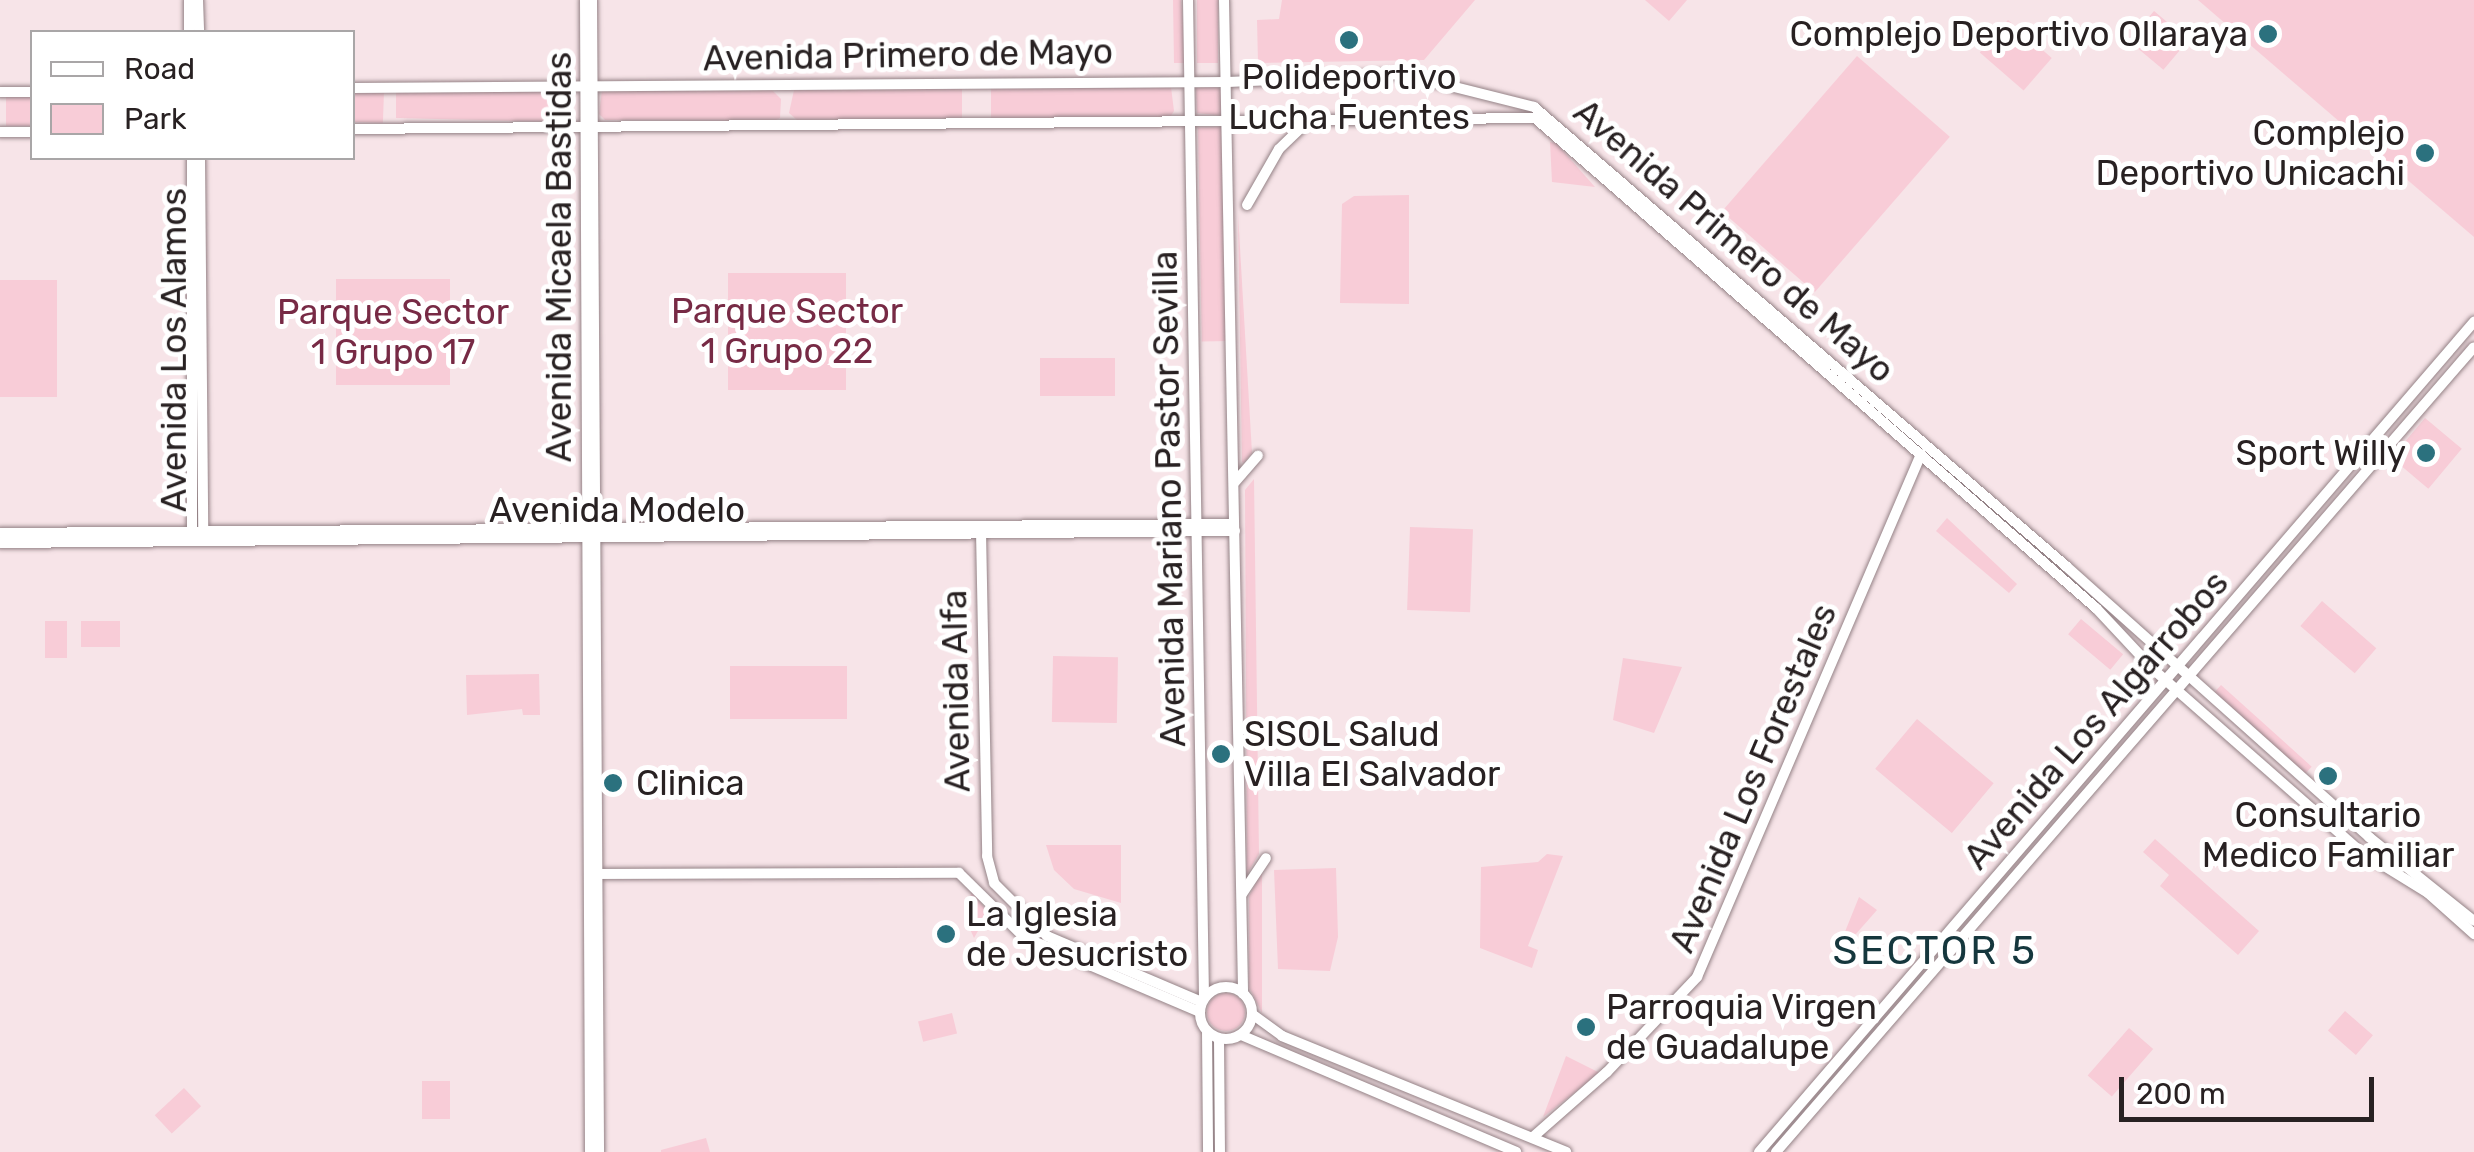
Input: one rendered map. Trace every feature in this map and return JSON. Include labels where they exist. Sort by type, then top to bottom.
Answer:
[{"type":"street","points":[[189,0],[189,30]]},
{"type":"street","points":[[198,0],[199,30]]},
{"type":"street","name":"Avenida Micaela Bastidas","points":[[584,0],[590,85]]},
{"type":"street","name":"Avenida Micaela Bastidas","points":[[592,0],[589,126],[594,874]]},
{"type":"street","name":"Avenida Mariano Pastor Sevilla","points":[[1188,0],[1202,1004]]},
{"type":"street","name":"Avenida Mariano Pastor Sevilla","points":[[1224,0],[1231,120],[1243,994]]},
{"type":"street","name":"Avenida Primero de Mayo","points":[[355,88],[1228,82],[1424,76],[1546,113],[2096,608],[2178,692],[2360,851],[2428,893],[2474,934]]},
{"type":"street","points":[[0,92],[30,92]]},
{"type":"street","name":"Avenida Primero de Mayo","points":[[355,129],[1535,118],[2474,921]]},
{"type":"street","points":[[1246,205],[1280,149],[1309,120]]},
{"type":"street","points":[[0,132],[30,132]]},
{"type":"street","name":"Avenida Los Alamos","points":[[192,160],[198,536]]},
{"type":"street","name":"Avenida Los Alamos","points":[[198,536],[200,160]]},
{"type":"street","name":"Avenida Los Algarrobos","points":[[1759,1152],[2168,682],[2474,322]]},
{"type":"street","name":"Avenida Los Algarrobos","points":[[1776,1152],[2474,347]]},
{"type":"street","name":"Avenida Los Forestales","points":[[1533,1137],[1607,1072],[1697,977],[1924,451]]},
{"type":"street","points":[[1234,483],[1258,456]]},
{"type":"street","points":[[2343,474],[2356,485]]},
{"type":"street","name":"Avenida Modelo","points":[[0,542],[198,536],[1235,528]]},
{"type":"street","name":"Avenida Alfa","points":[[981,530],[986,856],[1003,896],[1035,929],[1202,1004]]},
{"type":"street","name":"Avenida Modelo","points":[[0,533],[198,536]]},
{"type":"street","points":[[1241,895],[1266,858]]},
{"type":"street","points":[[594,874],[959,872],[1024,937],[1202,1004]]},
{"type":"street","points":[[590,1152],[594,874]]},
{"type":"street","points":[[594,874],[599,1152]]},
{"type":"street","points":[[1202,1004],[1221,988],[1243,994],[1252,1014],[1282,1036],[1566,1152]]},
{"type":"street","points":[[1202,1004],[1207,1031],[1208,1152]]},
{"type":"street","points":[[1241,1035],[1252,1014]]},
{"type":"street","points":[[1207,1031],[1219,1038],[1241,1035],[1516,1152]]},
{"type":"street","points":[[1219,1038],[1220,1152]]},
{"type":"green space","points":[[1173,0],[1181,0],[1186,63],[1174,63]]},
{"type":"green space","points":[[1197,0],[1218,0],[1218,63],[1197,63]]},
{"type":"green space","name":"Polideportivo Lucha Fuentes","points":[[1282,0],[1475,0],[1424,60],[1258,63],[1257,20],[1279,19]]},
{"type":"green space","points":[[1645,0],[1687,0],[1669,21]]},
{"type":"green space","name":"Complejo Deportivo Unicachi","points":[[2198,0],[2474,0],[2474,237],[2277,68]]},
{"type":"green space","points":[[2154,11],[2188,40],[2163,70],[2129,41]]},
{"type":"green space","points":[[2008,20],[2052,58],[2024,91],[1980,52]]},
{"type":"green space","points":[[1857,56],[1950,137],[1815,292],[1722,211]]},
{"type":"green space","points":[[1211,85],[1222,90],[1225,116],[1197,113],[1196,88]]},
{"type":"green space","points":[[962,87],[962,118],[797,120],[789,113],[794,90]]},
{"type":"green space","points":[[991,87],[1171,87],[1174,111],[1170,117],[991,119]]},
{"type":"green space","points":[[771,89],[781,99],[780,118],[774,121],[605,120],[599,114],[602,90]]},
{"type":"green space","points":[[557,90],[558,122],[396,118],[396,92]]},
{"type":"green space","points":[[355,91],[384,92],[383,123],[355,122]]},
{"type":"green space","points":[[6,95],[30,95],[30,126],[6,126]]},
{"type":"green space","points":[[1198,127],[1225,127],[1229,341],[1202,341]]},
{"type":"green space","points":[[1550,142],[1556,143],[1595,187],[1552,182]]},
{"type":"green space","points":[[1409,195],[1409,304],[1340,303],[1342,204],[1354,196]]},
{"type":"green space","points":[[1238,214],[1252,453],[1244,463],[1242,462]]},
{"type":"green space","name":"Parque Sector 1 Grupo 22","points":[[728,273],[846,273],[846,390],[728,390]]},
{"type":"green space","name":"Parque Sector 1 Grupo 17","points":[[336,279],[450,279],[450,385],[336,385]]},
{"type":"green space","points":[[0,280],[57,280],[57,397],[0,397]]},
{"type":"green space","points":[[1040,358],[1115,358],[1115,396],[1040,396]]},
{"type":"green space","name":"Sport Willy","points":[[2425,418],[2462,449],[2428,489],[2392,458]]},
{"type":"green space","points":[[1254,479],[1259,854],[1247,874],[1245,490]]},
{"type":"green space","points":[[1947,518],[2017,584],[2009,593],[1936,531]]},
{"type":"green space","points":[[1410,527],[1473,529],[1470,612],[1407,610]]},
{"type":"green space","points":[[2322,601],[2376,648],[2355,673],[2300,626]]},
{"type":"green space","points":[[2081,619],[2123,654],[2110,670],[2068,634]]},
{"type":"green space","points":[[45,621],[67,621],[67,658],[45,658]]},
{"type":"green space","points":[[81,621],[120,621],[120,647],[81,647]]},
{"type":"green space","points":[[1053,656],[1118,657],[1117,723],[1052,722]]},
{"type":"green space","points":[[1623,658],[1682,667],[1654,733],[1613,720]]},
{"type":"green space","points":[[730,666],[847,666],[847,719],[730,719]]},
{"type":"green space","points":[[2138,667],[2148,671],[2152,681],[2148,691],[2138,695],[2128,691],[2124,681],[2128,671]]},
{"type":"green space","points":[[539,674],[540,715],[523,715],[522,709],[467,715],[466,675]]},
{"type":"green space","points":[[2221,685],[2312,767],[2305,774],[2214,692]]},
{"type":"green space","points":[[1917,719],[1994,783],[1952,833],[1875,769]]},
{"type":"green space","points":[[2155,839],[2259,931],[2238,955],[2160,886],[2169,875],[2143,852]]},
{"type":"green space","points":[[1046,845],[1121,845],[1121,903],[1074,889],[1054,870]]},
{"type":"green space","points":[[1547,854],[1563,856],[1528,946],[1538,950],[1532,968],[1480,948],[1481,867],[1538,862]]},
{"type":"green space","points":[[1336,868],[1338,937],[1330,971],[1278,969],[1274,870]]},
{"type":"green space","points":[[1262,871],[1262,1013],[1249,987],[1249,896]]},
{"type":"green space","points":[[971,888],[988,913],[974,938],[970,929]]},
{"type":"green space","points":[[1859,897],[1877,910],[1834,959]]},
{"type":"green space","points":[[1226,993],[1239,999],[1245,1012],[1239,1025],[1226,1031],[1213,1025],[1207,1012],[1213,999]]},
{"type":"green space","points":[[2345,1011],[2373,1035],[2356,1055],[2328,1031]]},
{"type":"green space","points":[[952,1013],[957,1033],[923,1042],[918,1021]]},
{"type":"green space","points":[[2129,1028],[2153,1049],[2112,1097],[2088,1076]]},
{"type":"green space","points":[[1566,1056],[1600,1073],[1543,1117]]},
{"type":"green space","points":[[422,1081],[450,1081],[450,1119],[422,1119]]},
{"type":"green space","points":[[184,1088],[201,1106],[172,1134],[155,1115]]},
{"type":"green space","points":[[706,1138],[710,1152],[661,1152],[661,1150]]},
{"type":"place","name":"Complejo Deportivo Ollaraya","points":[[2268,34]]},
{"type":"place","name":"Polideportivo Lucha Fuentes","points":[[1349,40]]},
{"type":"place","name":"Complejo Deportivo Unicachi","points":[[2425,153]]},
{"type":"place","name":"Sport Willy","points":[[2426,453]]},
{"type":"place","name":"SISOL Salud Villa El Salvador","points":[[1221,754]]},
{"type":"place","name":"Consultario Medico Familiar","points":[[2328,776]]},
{"type":"place","name":"Clinica","points":[[613,783]]},
{"type":"place","name":"La Iglesia de Jesucristo","points":[[946,934]]},
{"type":"place","name":"Parroquia Virgen de Guadalupe","points":[[1586,1027]]},
{"type":"district","name":"SECTOR 5","points":[[1935,951]]}]
